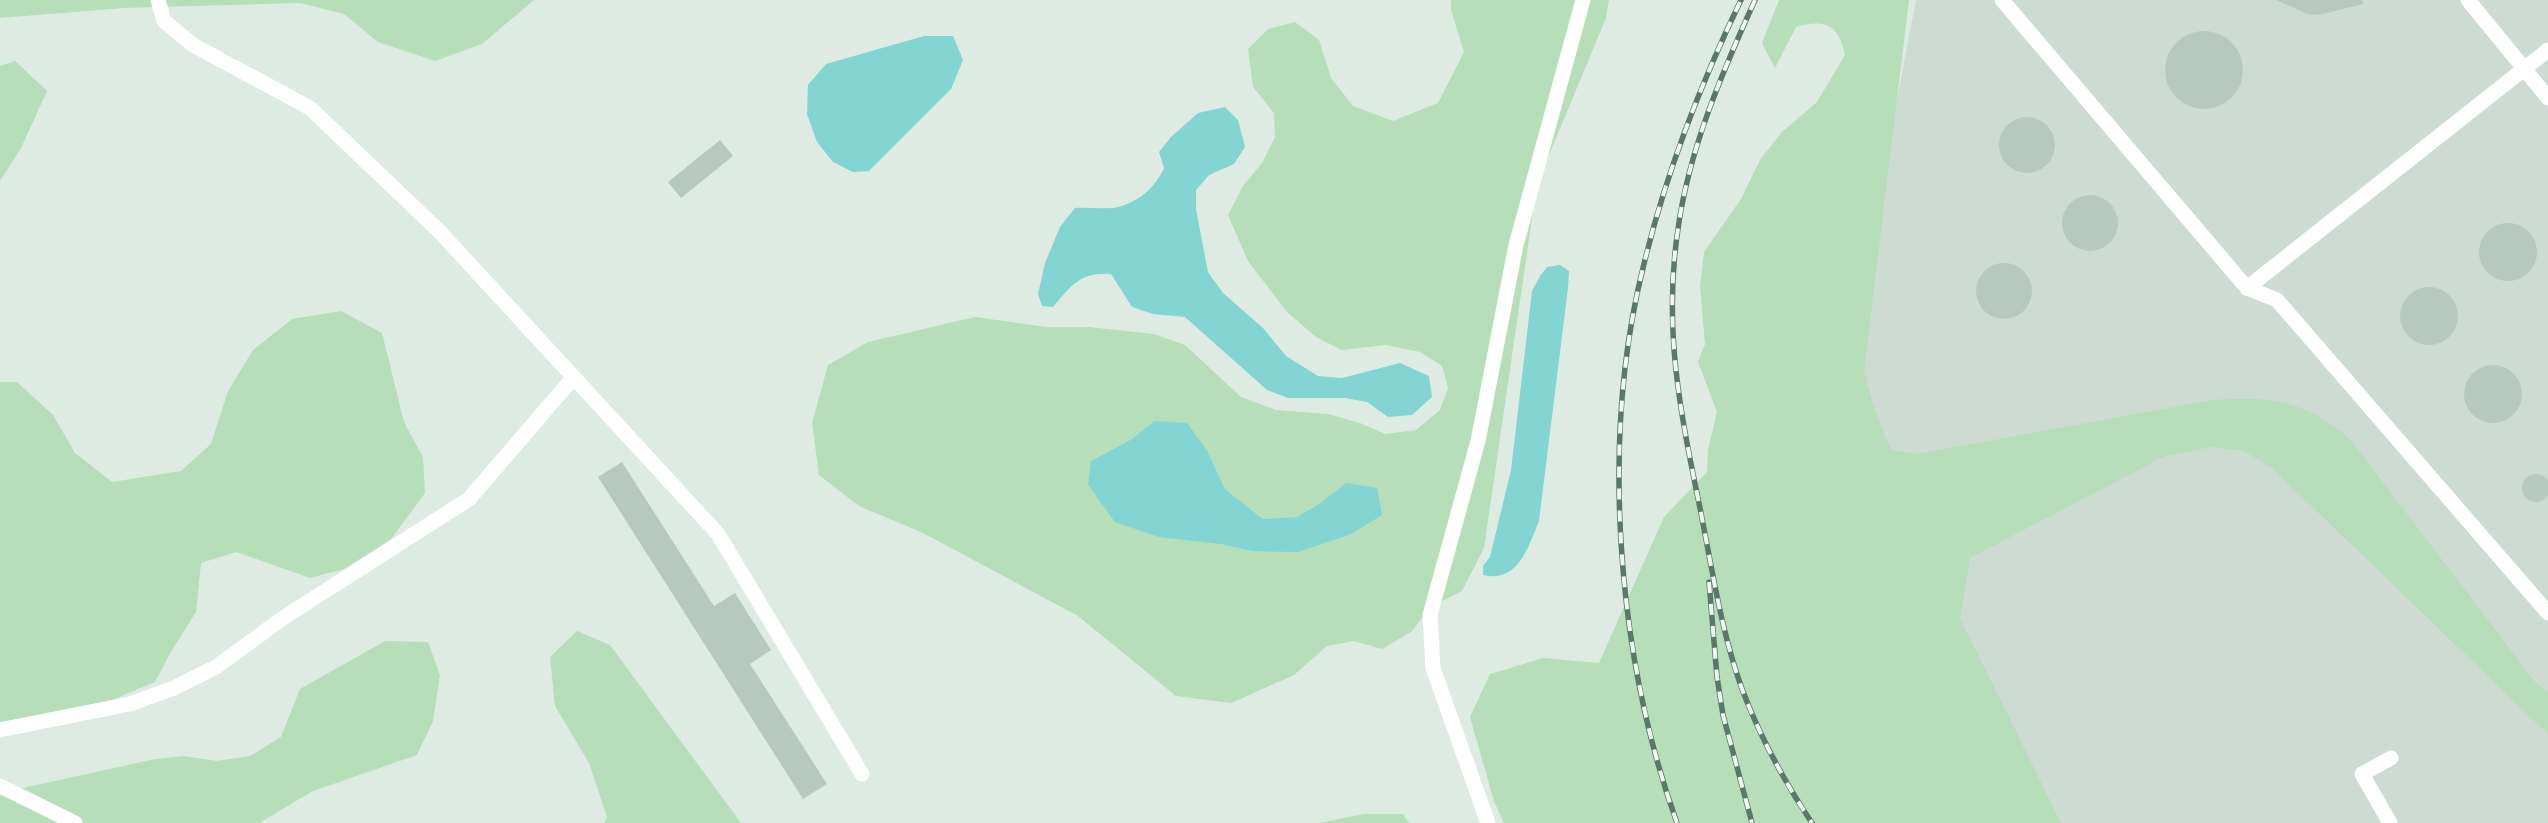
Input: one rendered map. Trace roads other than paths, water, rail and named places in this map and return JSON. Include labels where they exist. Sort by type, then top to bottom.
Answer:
[{"type":"street","points":[[158,0],[164,22],[193,45],[310,108],[440,232],[718,534],[862,774]]},
{"type":"street","points":[[1488,823],[1433,668],[1430,615],[1478,442],[1516,245],[1583,0]]},
{"type":"street","points":[[2002,0],[2248,288],[2277,300],[2548,613]]},
{"type":"street","points":[[2468,0],[2548,98]]},
{"type":"street","points":[[2248,288],[2548,50]]},
{"type":"street","points":[[0,730],[130,704],[174,688],[216,667],[283,618],[469,499],[573,378]]},
{"type":"street","points":[[2390,823],[2362,774],[2391,758]]},
{"type":"street","points":[[0,786],[75,823]]},
{"type":"water","points":[[924,36],[953,36],[963,60],[951,89],[869,171],[853,172],[833,162],[817,142],[807,114],[808,85],[826,64]]},
{"type":"water","points":[[1225,107],[1238,120],[1245,147],[1234,164],[1209,175],[1196,190],[1196,209],[1208,272],[1223,293],[1263,328],[1286,356],[1318,376],[1342,378],[1400,363],[1429,376],[1432,397],[1412,415],[1388,417],[1367,402],[1345,398],[1288,398],[1267,390],[1185,317],[1153,314],[1132,307],[1111,274],[1092,275],[1084,278],[1072,286],[1053,307],[1042,306],[1038,294],[1045,263],[1060,227],[1075,208],[1114,208],[1133,202],[1157,181],[1164,168],[1159,152],[1171,137],[1198,113]]},
{"type":"water","points":[[1560,265],[1569,271],[1568,288],[1539,521],[1526,552],[1513,569],[1505,574],[1495,576],[1483,575],[1483,566],[1490,557],[1511,470],[1532,291],[1547,267]]},
{"type":"water","points":[[1154,421],[1187,423],[1208,452],[1225,489],[1263,519],[1297,517],[1322,502],[1346,483],[1377,488],[1382,515],[1351,534],[1298,552],[1251,551],[1220,544],[1159,537],[1115,522],[1088,485],[1091,461],[1132,439]]},
{"type":"railway","points":[[1677,823],[1657,758],[1640,690],[1629,620],[1621,548],[1619,476],[1622,404],[1630,335],[1643,268],[1662,199],[1685,131],[1711,65],[1741,0]]},
{"type":"railway","points":[[1755,0],[1719,83],[1698,141],[1690,170],[1683,199],[1674,265],[1673,335],[1680,403],[1686,437],[1728,645],[1742,689],[1765,741],[1782,775],[1812,823]]},
{"type":"railway","points":[[1709,582],[1717,677],[1723,715],[1752,823]]}]
